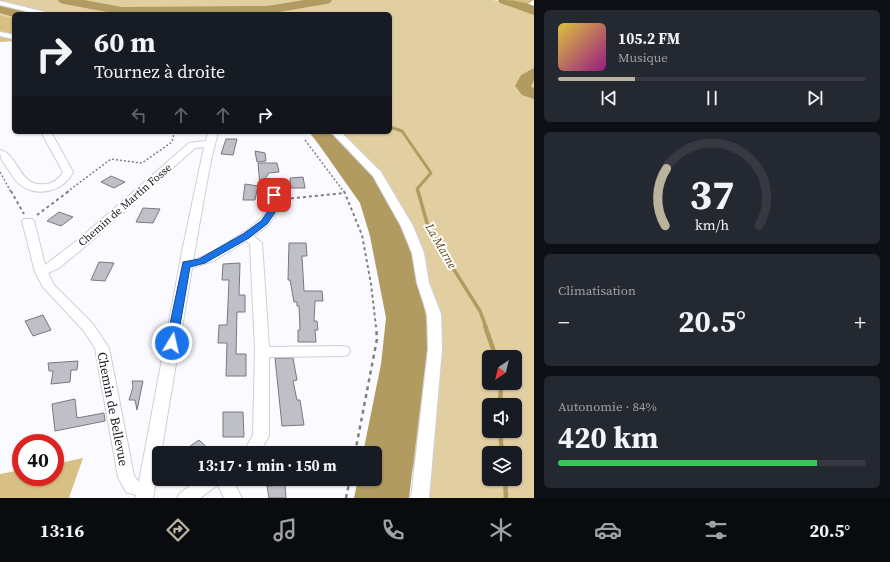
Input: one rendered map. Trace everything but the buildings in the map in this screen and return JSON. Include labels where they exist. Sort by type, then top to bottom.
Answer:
[{"type":"street","points":[[0,3],[38,12]]},
{"type":"street","points":[[0,34],[12,37]]},
{"type":"street","points":[[0,153],[7,159],[21,181],[27,186],[34,188],[56,186],[64,180],[68,172],[47,134]]},
{"type":"street","points":[[145,495],[186,264],[204,169],[212,134]]},
{"type":"street","points":[[338,134],[377,174],[407,226],[418,253],[423,283],[434,314],[435,349],[420,498]]},
{"type":"street","name":"Chemin de Martin Fosse","points":[[41,272],[55,265],[83,242],[192,145],[210,144]]},
{"type":"street","points":[[186,264],[193,265],[202,261],[246,236],[264,223],[275,207],[274,198]]},
{"type":"street","name":"Chemin de Bellevue","points":[[28,221],[41,272],[49,287],[88,327],[102,348],[126,477],[132,487],[145,495]]},
{"type":"street","points":[[246,236],[256,243],[262,351],[261,436],[255,446]]},
{"type":"street","points":[[262,351],[343,351]]},
{"type":"street","points":[[186,498],[204,486]]},
{"type":"street","points":[[227,486],[233,498]]},
{"type":"path","points":[[0,172],[28,221],[111,159],[142,164],[172,142],[174,134]]},
{"type":"path","points":[[304,140],[345,193],[362,235],[371,284],[377,340],[356,446]]},
{"type":"path","points":[[274,198],[345,193]]},
{"type":"path","points":[[346,498],[349,486]]},
{"type":"shaded area","points":[[0,0],[493,0],[504,2],[534,15],[534,498],[414,498],[407,335],[378,234],[345,175],[310,134],[392,134],[392,12],[12,12],[12,18],[0,15]]},
{"type":"shaded area","points":[[501,0],[534,0],[528,4],[534,7],[534,15]]},
{"type":"shaded area","points":[[0,4],[34,12],[12,12],[12,16],[0,13]]},
{"type":"shaded area","points":[[0,15],[12,18],[12,41],[0,42]]},
{"type":"shaded area","points":[[311,134],[335,134],[362,162],[383,189],[399,218],[411,247],[429,335],[409,498],[354,498],[357,486],[382,486],[382,446],[364,446],[381,364],[386,318],[370,236],[360,203]]},
{"type":"shaded area","points":[[83,458],[69,498],[0,498],[0,474],[12,472],[12,486],[64,486],[64,462]]},
{"type":"waterway","name":"La Marne","points":[[64,0],[122,11],[267,10],[326,0]]},
{"type":"waterway","name":"La Marne","points":[[504,0],[534,11]]},
{"type":"waterway","name":"La Marne","points":[[267,10],[272,12]]},
{"type":"waterway","name":"La Marne","points":[[534,73],[526,78],[523,86],[528,92],[534,94]]},
{"type":"waterway","name":"La Marne","points":[[392,128],[402,131],[431,173],[417,189],[418,192]]},
{"type":"waterway","name":"La Marne","points":[[418,191],[429,230],[480,311],[486,327]]},
{"type":"waterway","name":"La Marne","points":[[485,326],[494,350]]},
{"type":"waterway","name":"La Marne","points":[[500,398],[501,390]]},
{"type":"waterway","name":"La Marne","points":[[501,438],[501,446]]},
{"type":"waterway","name":"La Marne","points":[[505,486],[506,498]]},
{"type":"route","points":[[172,343],[186,264],[193,265],[202,261],[246,236],[264,223],[275,207],[274,195]]}]
